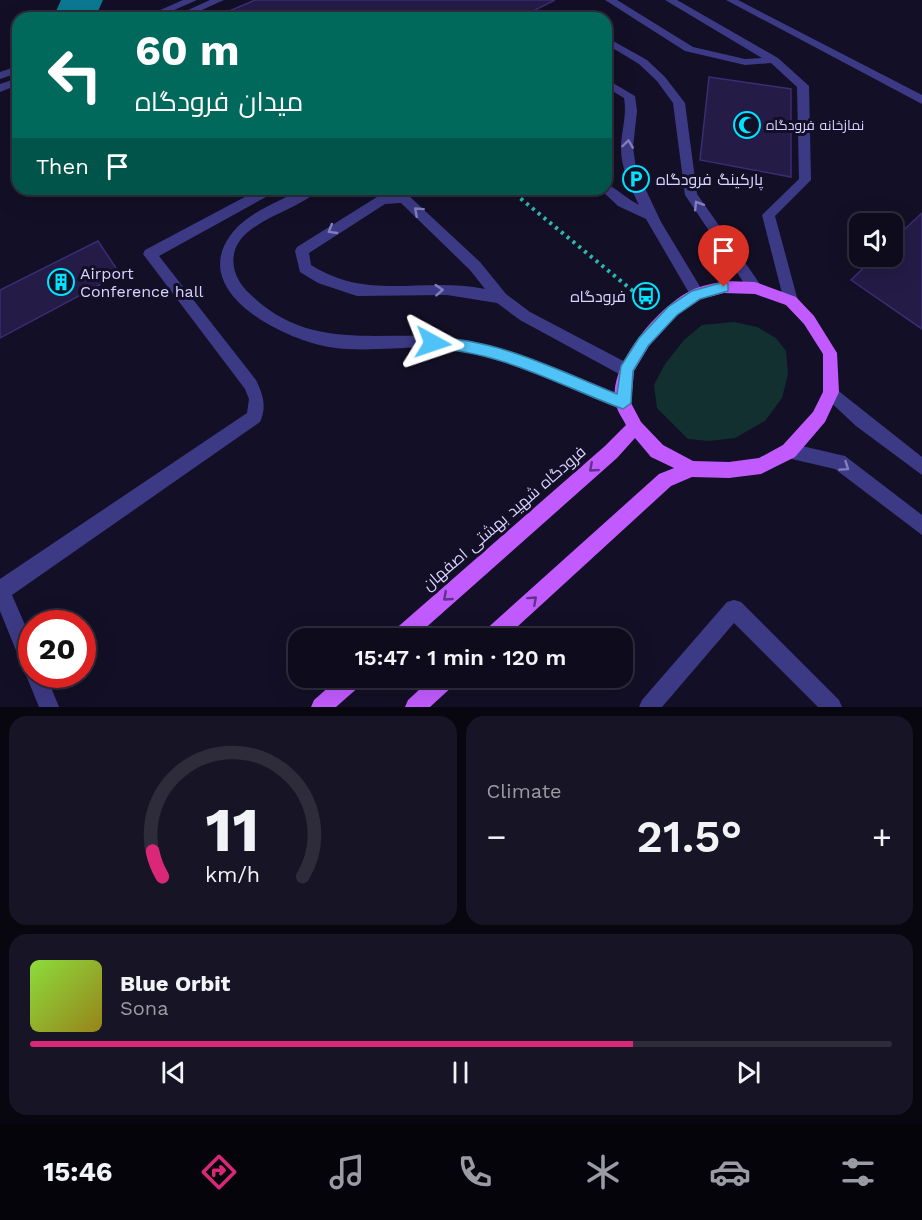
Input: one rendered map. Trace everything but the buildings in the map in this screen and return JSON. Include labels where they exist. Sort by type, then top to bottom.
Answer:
[{"type":"main road","points":[[502,628],[665,480],[692,469],[729,470],[761,466],[789,451],[819,417],[831,392],[830,353],[809,320],[791,301],[755,288],[724,287],[697,294],[672,311],[644,342],[626,370],[623,403],[635,427],[657,451],[692,469]]},
{"type":"main road","name":"فرودگاه شهید بهشتی اصفهان","points":[[411,628],[611,452],[635,427]]},
{"type":"main road","points":[[321,707],[343,688]]},
{"type":"main road","points":[[415,707],[436,688]]},
{"type":"street","points":[[162,12],[192,0]]},
{"type":"street","points":[[189,12],[219,0]]},
{"type":"street","points":[[610,0],[689,49],[746,62],[774,60]]},
{"type":"street","points":[[670,0],[774,60],[803,86],[805,180],[768,215],[791,301]]},
{"type":"street","points":[[731,0],[922,100]]},
{"type":"street","points":[[612,44],[643,62],[661,79],[680,103],[691,195],[755,288]]},
{"type":"street","points":[[612,86],[629,96],[633,110],[627,154],[635,183],[697,294]]},
{"type":"street","points":[[612,194],[623,203],[654,217]]},
{"type":"street","points":[[18,633],[0,591],[254,417],[257,399],[251,385],[150,254],[260,195]]},
{"type":"street","points":[[302,195],[254,223],[234,239],[226,257],[227,275],[244,300],[292,331],[339,342],[453,344],[504,356],[623,403]]},
{"type":"street","points":[[501,298],[446,289],[366,292],[325,283],[305,268],[302,250],[382,200],[404,198],[475,266],[501,298],[525,316],[626,370]]},
{"type":"street","points":[[831,392],[862,421],[922,467]]},
{"type":"street","points":[[789,451],[839,462],[922,526]]},
{"type":"street","points":[[649,707],[734,609],[832,707]]},
{"type":"street","points":[[41,688],[49,707]]},
{"type":"path","points":[[516,195],[633,291],[662,322]]},
{"type":"green space","points":[[734,322],[757,327],[776,338],[786,351],[788,374],[782,398],[765,421],[735,438],[709,441],[688,439],[657,408],[654,385],[665,364],[684,340],[702,325]]},
{"type":"taxiway","points":[[77,12],[82,0]]},
{"type":"place","name":"نمازخانه فرودگاه","points":[[747,125]]},
{"type":"place","name":"پارکینگ فرودگاه","points":[[636,179]]},
{"type":"place","name":"Airport Conference hall","points":[[61,282]]},
{"type":"place","name":"فرودگاه","points":[[646,296]]},
{"type":"route","points":[[433,343],[453,344],[504,356],[623,403],[626,370],[644,342],[672,311],[697,294],[724,287]]}]
